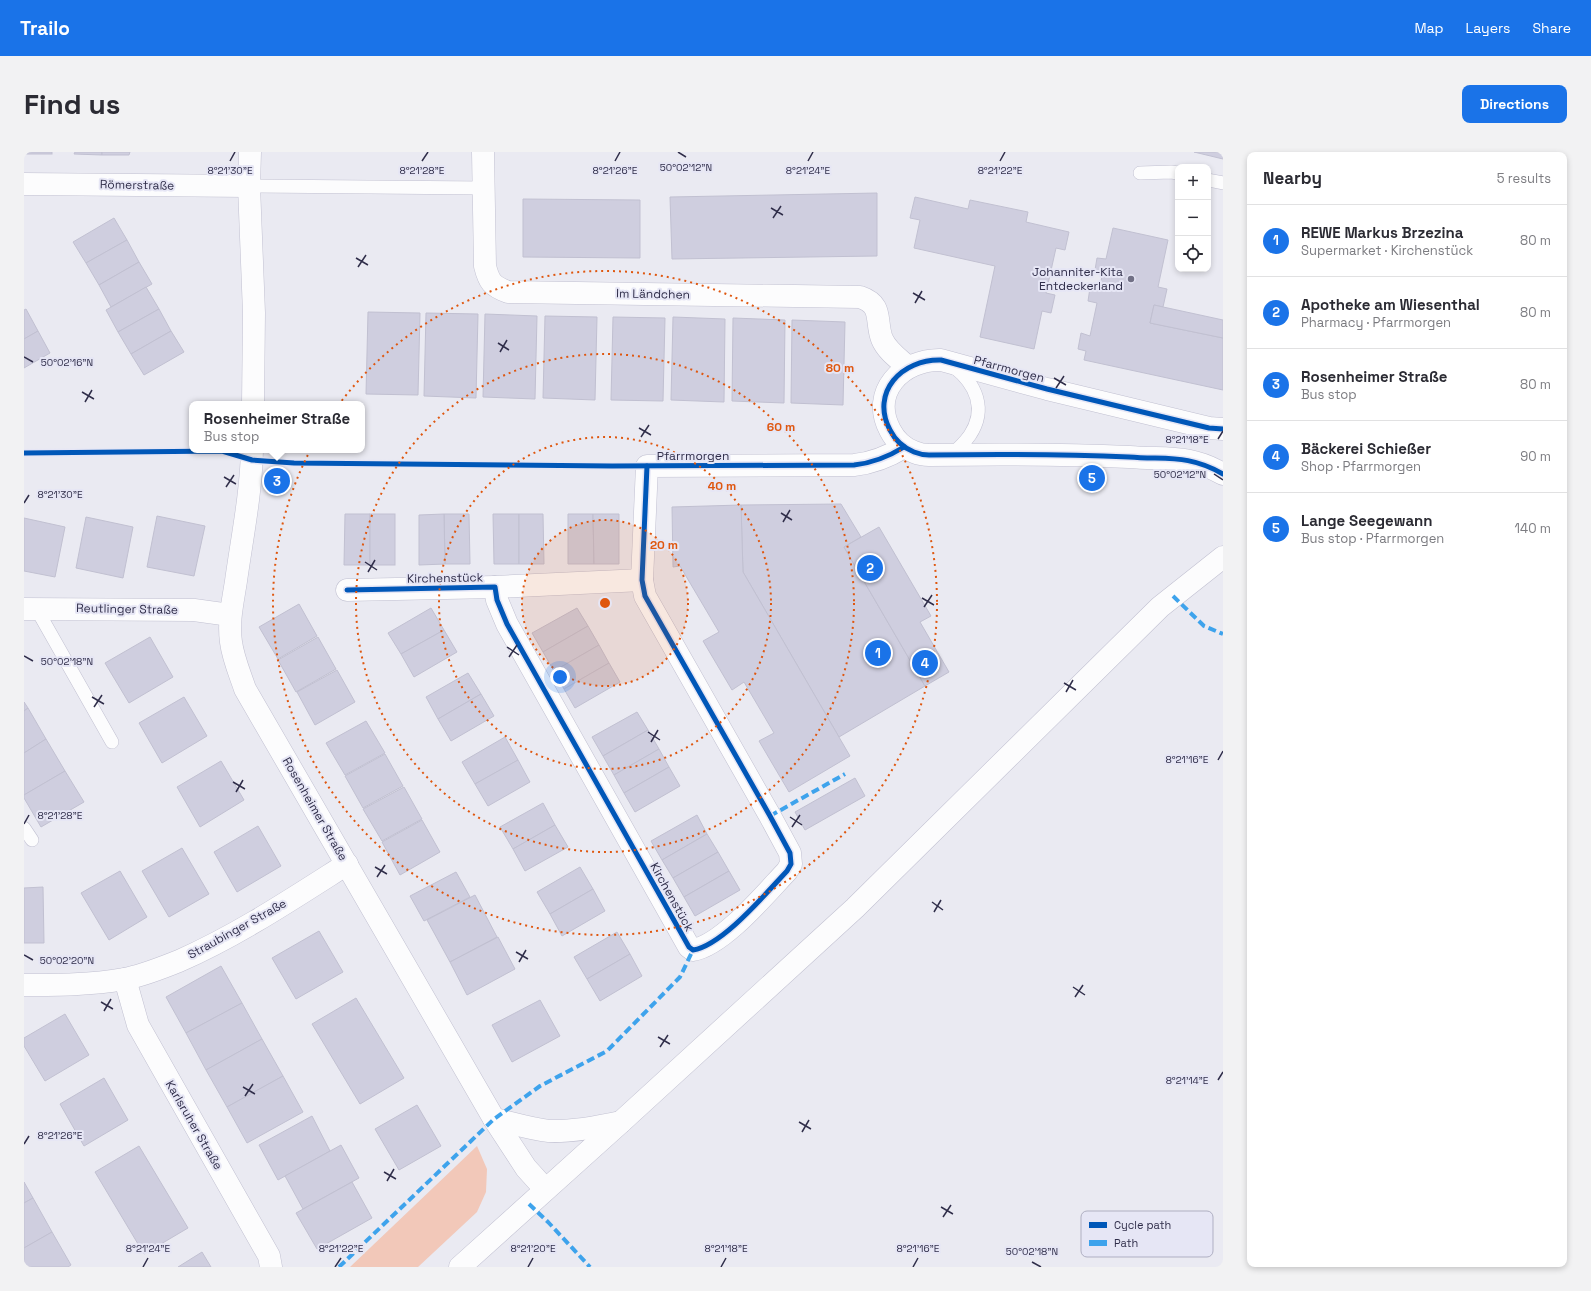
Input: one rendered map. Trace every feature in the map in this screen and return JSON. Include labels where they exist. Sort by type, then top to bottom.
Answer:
[{"type":"street","points":[[250,152],[249,186],[254,313],[253,401]]},
{"type":"street","name":"Im Ländchen","points":[[484,152],[485,266],[493,285],[500,289],[508,292],[860,298],[867,300],[874,306],[878,315],[881,338],[886,347],[908,367]]},
{"type":"street","name":"Römerstraße","points":[[24,184],[249,186]]},
{"type":"street","name":"Pfarrmorgen","points":[[1223,429],[1209,428],[1054,391],[941,360],[920,362],[908,367],[897,376],[890,385],[885,396],[884,409],[886,422],[893,436],[904,447],[915,453],[929,456],[1095,455],[1131,458],[1173,458],[1195,461],[1223,474]]},
{"type":"street","name":"Pfarrmorgen","points":[[647,466],[854,465],[871,463],[885,458],[904,447]]},
{"type":"street","name":"Rosenheimer Straße","points":[[252,453],[235,592],[230,614],[231,641],[235,661],[245,689],[494,1119],[526,1168],[545,1189]]},
{"type":"street","name":"Kirchenstück","points":[[495,587],[497,600],[507,624],[689,947],[693,950],[698,949],[721,936],[732,927],[787,871],[791,864],[790,853],[645,596],[642,580],[647,466]]},
{"type":"street","points":[[460,1267],[621,1122],[854,908],[1160,607],[1223,557]]},
{"type":"street","name":"Kirchenstück","points":[[347,590],[495,587],[642,580]]},
{"type":"street","name":"Reutlinger Straße","points":[[30,608],[194,610],[230,614]]},
{"type":"street","name":"Straubinger Straße","points":[[24,985],[79,984],[125,979],[164,967],[205,950],[266,915],[347,864]]},
{"type":"street","name":"Karlsruher Straße","points":[[125,979],[138,1025],[269,1256],[271,1267]]},
{"type":"street","points":[[494,1119],[526,1127],[550,1130],[591,1128],[621,1122]]},
{"type":"lane","points":[[1140,173],[1175,173]]},
{"type":"lane","points":[[1211,181],[1223,183]]},
{"type":"lane","points":[[249,186],[484,188]]},
{"type":"lane","points":[[941,360],[954,367],[966,377],[974,390],[978,405],[977,420],[970,434],[951,455]]},
{"type":"lane","points":[[30,608],[112,742]]},
{"type":"lane","points":[[24,828],[32,840]]},
{"type":"shaded area","points":[[477,1146],[487,1169],[486,1192],[477,1212],[418,1267],[350,1267]]},
{"type":"building","points":[[27,152],[52,152],[52,154],[27,154]]},
{"type":"building","points":[[75,152],[102,152],[102,155],[74,154]]},
{"type":"building","points":[[102,152],[130,152],[129,155],[102,155]]},
{"type":"building","points":[[1194,152],[1223,152],[1223,159]]},
{"type":"building","points":[[877,193],[877,256],[672,259],[670,197]]},
{"type":"building","points":[[915,197],[968,209],[970,200],[1028,212],[1026,222],[1069,232],[1065,250],[1056,248],[1046,293],[1055,295],[1051,313],[1042,311],[1034,349],[980,337],[995,266],[914,248],[920,220],[910,218]]},
{"type":"building","points":[[523,199],[640,200],[640,258],[523,257]]},
{"type":"building","points":[[114,218],[127,240],[86,263],[73,242]]},
{"type":"building","points":[[1113,228],[1168,240],[1158,287],[1167,289],[1163,307],[1154,305],[1150,323],[1223,338],[1223,390],[1084,360],[1086,351],[1078,349],[1081,333],[1090,336],[1097,303],[1088,301],[1090,288],[1099,290],[1103,272],[1095,270],[1097,258],[1106,259]]},
{"type":"building","points":[[127,240],[139,262],[99,285],[86,263]]},
{"type":"building","points":[[139,262],[152,284],[111,307],[99,285]]},
{"type":"building","points":[[146,287],[159,309],[118,332],[106,310]]},
{"type":"building","points":[[1154,305],[1223,320],[1223,338],[1150,323]]},
{"type":"building","points":[[26,309],[38,331],[24,339],[24,310]]},
{"type":"building","points":[[159,309],[171,331],[131,354],[118,332]]},
{"type":"building","points":[[368,312],[420,313],[418,395],[366,394]]},
{"type":"building","points":[[426,313],[478,314],[476,398],[424,396]]},
{"type":"building","points":[[485,314],[537,316],[535,399],[483,397]]},
{"type":"building","points":[[545,316],[597,317],[595,400],[543,398]]},
{"type":"building","points":[[613,317],[665,318],[663,401],[611,400]]},
{"type":"building","points":[[673,317],[725,319],[724,402],[671,400]]},
{"type":"building","points":[[733,318],[785,320],[784,403],[732,401]]},
{"type":"building","points":[[792,320],[845,322],[843,405],[791,403]]},
{"type":"building","points":[[38,331],[50,353],[24,368],[24,339]]},
{"type":"building","points":[[171,331],[184,352],[144,375],[131,354]]},
{"type":"building","points":[[841,504],[861,537],[844,547],[925,686],[839,737],[743,572],[741,505]]},
{"type":"building","points":[[741,505],[743,572],[850,756],[789,792],[759,741],[774,733],[744,682],[732,690],[703,641],[719,632],[680,566],[673,567],[672,507]]},
{"type":"building","points":[[345,514],[370,514],[370,565],[344,565]]},
{"type":"building","points":[[370,514],[395,514],[395,565],[370,565]]},
{"type":"building","points":[[444,514],[469,514],[470,564],[445,564]]},
{"type":"building","points":[[444,514],[445,564],[419,565],[419,515]]},
{"type":"building","points":[[493,514],[519,514],[519,564],[494,564]]},
{"type":"building","points":[[519,514],[543,514],[544,564],[519,564]]},
{"type":"building","points":[[568,514],[593,514],[594,564],[568,564]]},
{"type":"building","points":[[593,514],[619,514],[619,564],[594,564]]},
{"type":"building","points":[[157,516],[205,526],[194,576],[147,567]]},
{"type":"building","points":[[86,517],[133,527],[123,578],[76,568]]},
{"type":"building","points":[[24,518],[65,527],[55,577],[24,571]]},
{"type":"building","points":[[879,527],[931,616],[920,622],[949,672],[925,686],[844,547]]},
{"type":"building","points":[[299,604],[317,636],[278,659],[259,627]]},
{"type":"building","points":[[431,608],[444,630],[401,654],[388,633]]},
{"type":"building","points":[[577,608],[588,626],[543,652],[532,633]]},
{"type":"building","points":[[588,626],[599,645],[554,671],[543,652]]},
{"type":"building","points":[[444,630],[457,652],[414,677],[401,654]]},
{"type":"building","points":[[150,637],[173,677],[129,703],[105,663]]},
{"type":"building","points":[[318,637],[336,669],[296,692],[278,660]]},
{"type":"building","points":[[599,645],[609,663],[564,689],[554,671]]},
{"type":"building","points":[[609,663],[620,682],[575,708],[564,689]]},
{"type":"building","points":[[337,670],[355,702],[315,725],[297,692]]},
{"type":"building","points":[[468,673],[481,694],[438,719],[426,697]]},
{"type":"building","points":[[481,694],[494,716],[451,741],[438,719]]},
{"type":"building","points":[[184,697],[207,736],[162,763],[139,723]]},
{"type":"building","points":[[24,702],[28,708],[24,711]]},
{"type":"building","points":[[28,708],[46,739],[24,753],[24,711]]},
{"type":"building","points":[[637,712],[648,730],[603,756],[592,737]]},
{"type":"building","points":[[366,721],[385,753],[345,775],[326,743]]},
{"type":"building","points":[[648,730],[659,749],[614,775],[603,756]]},
{"type":"building","points":[[505,737],[518,760],[475,784],[462,762]]},
{"type":"building","points":[[46,739],[65,771],[24,795],[24,753]]},
{"type":"building","points":[[659,749],[669,767],[624,793],[614,775]]},
{"type":"building","points":[[385,754],[403,786],[363,808],[345,776]]},
{"type":"building","points":[[518,760],[530,782],[488,806],[475,784]]},
{"type":"building","points":[[221,761],[244,800],[200,827],[177,787]]},
{"type":"building","points":[[669,767],[680,786],[635,812],[624,793]]},
{"type":"building","points":[[65,771],[84,802],[41,827],[24,798],[24,795]]},
{"type":"building","points":[[855,778],[865,796],[805,830],[795,812]]},
{"type":"building","points":[[404,787],[422,819],[382,841],[363,809]]},
{"type":"building","points":[[543,803],[555,825],[513,849],[500,827]]},
{"type":"building","points":[[697,815],[707,834],[662,860],[651,841]]},
{"type":"building","points":[[422,820],[440,852],[400,875],[382,842]]},
{"type":"building","points":[[555,825],[568,847],[525,871],[513,849]]},
{"type":"building","points":[[258,826],[281,866],[237,892],[214,852]]},
{"type":"building","points":[[707,834],[718,852],[673,878],[662,860]]},
{"type":"building","points":[[182,848],[209,894],[169,917],[142,871]]},
{"type":"building","points":[[718,852],[729,871],[684,897],[673,878]]},
{"type":"building","points":[[580,867],[593,889],[550,914],[537,892]]},
{"type":"building","points":[[120,871],[147,917],[109,940],[81,893]]},
{"type":"building","points":[[729,871],[740,890],[695,916],[684,897]]},
{"type":"building","points":[[456,872],[470,897],[424,921],[410,896]]},
{"type":"building","points":[[43,887],[44,943],[24,943],[24,888]]},
{"type":"building","points":[[593,889],[605,911],[562,936],[550,914]]},
{"type":"building","points":[[475,895],[497,937],[450,962],[427,920]]},
{"type":"building","points":[[319,931],[343,972],[296,999],[272,958]]},
{"type":"building","points":[[617,932],[630,954],[587,979],[574,957]]},
{"type":"building","points":[[498,937],[515,969],[467,995],[450,962]]},
{"type":"building","points":[[630,954],[642,976],[600,1001],[587,979]]},
{"type":"building","points":[[221,966],[242,1003],[186,1033],[166,997]]},
{"type":"building","points":[[356,998],[404,1078],[360,1104],[312,1024]]},
{"type":"building","points":[[540,1000],[560,1036],[512,1062],[492,1025]]},
{"type":"building","points":[[242,1003],[262,1039],[206,1070],[186,1033]]},
{"type":"building","points":[[65,1014],[89,1055],[45,1081],[24,1046],[24,1038]]},
{"type":"building","points":[[262,1039],[283,1076],[227,1107],[206,1070]]},
{"type":"building","points":[[283,1076],[303,1112],[247,1143],[227,1107]]},
{"type":"building","points":[[104,1078],[128,1120],[84,1146],[60,1104]]},
{"type":"building","points":[[417,1105],[441,1146],[399,1170],[375,1129]]},
{"type":"building","points":[[312,1116],[330,1151],[278,1180],[259,1145]]},
{"type":"building","points":[[341,1145],[359,1178],[303,1209],[285,1176]]},
{"type":"building","points":[[139,1146],[188,1228],[144,1254],[95,1172]]},
{"type":"building","points":[[24,1182],[33,1198],[24,1203]]},
{"type":"building","points":[[352,1182],[372,1218],[317,1249],[296,1213]]},
{"type":"building","points":[[33,1198],[52,1232],[24,1248],[24,1203]]},
{"type":"building","points":[[52,1232],[71,1265],[68,1267],[24,1267],[24,1248]]},
{"type":"building","points":[[202,1252],[211,1267],[178,1267]]},
{"type":"marked path","points":[[1173,596],[1204,626],[1223,634]]},
{"type":"marked path","points":[[770,816],[845,774]]},
{"type":"marked path","points":[[339,1267],[494,1119],[540,1086],[607,1051],[680,977],[693,950]]},
{"type":"marked path","points":[[529,1204],[590,1267]]},
{"type":"cycle path","points":[[1223,429],[1209,428],[1047,389],[941,360],[927,361],[914,365],[902,372],[893,380],[887,391],[884,403],[885,416],[894,437],[907,448],[922,454],[1004,454],[1177,459],[1199,463],[1223,474]]},
{"type":"cycle path","points":[[229,453],[252,460],[294,463],[612,466],[854,465],[880,459],[904,447]]},
{"type":"cycle path","points":[[24,453],[189,451]]},
{"type":"cycle path","points":[[347,590],[495,587],[497,600],[507,624],[689,947],[693,950],[705,946],[730,929],[787,871],[791,864],[790,853],[645,596],[642,580],[647,466]]},
{"type":"place","name":"Johanniter-Kita Entdeckerland","points":[[1131,279]]},
{"type":"place","name":"Lange Seegewann","points":[[1092,478]]},
{"type":"place","name":"Rosenheimer Straße","points":[[277,481]]},
{"type":"place","name":"Apotheke am Wiesenthal","points":[[870,568]]},
{"type":"place","name":"REWE Markus Brzezina","points":[[878,653]]},
{"type":"place","name":"Bäckerei Schießer","points":[[925,663]]}]
